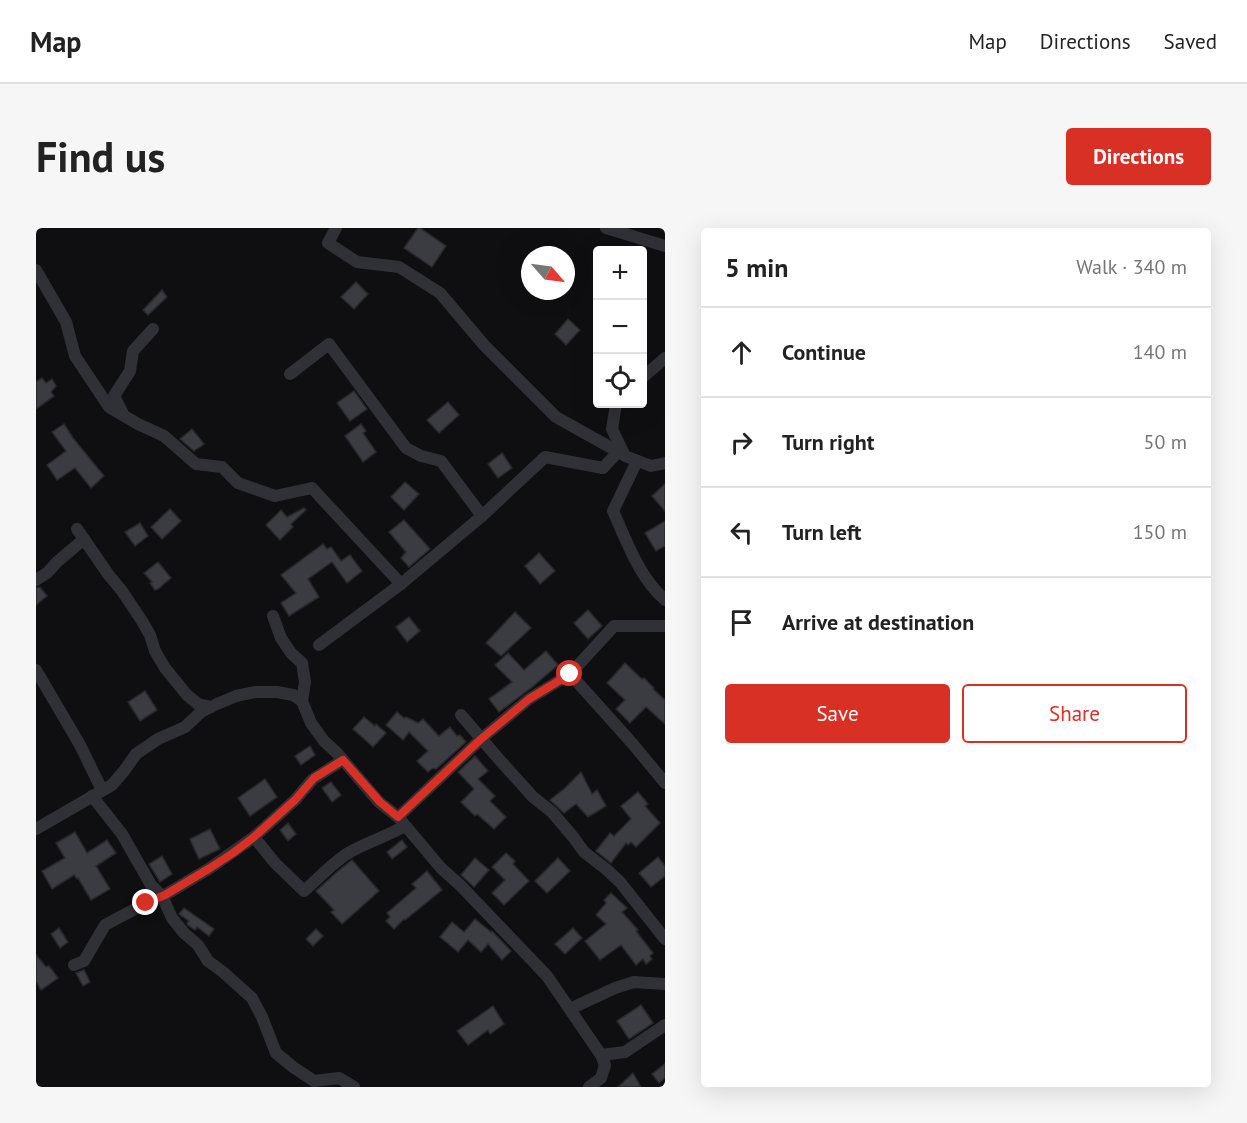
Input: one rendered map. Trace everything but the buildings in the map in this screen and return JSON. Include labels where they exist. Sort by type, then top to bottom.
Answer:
[{"type":"street","points":[[336,228],[328,243],[357,262],[399,267],[440,293],[484,345],[556,417],[627,456],[651,466],[665,463]]},
{"type":"street","points":[[606,228],[665,246]]},
{"type":"street","points":[[36,270],[66,322],[75,356],[110,407],[164,436],[196,464],[222,467],[238,483],[275,496],[312,488],[400,585]]},
{"type":"street","points":[[124,416],[114,396],[130,371],[133,351],[153,329]]},
{"type":"street","points":[[290,374],[329,344],[406,448],[422,456],[441,461],[482,516]]},
{"type":"street","points":[[647,374],[665,358]]},
{"type":"street","points":[[615,408],[612,429],[627,456],[613,511],[636,562],[660,586],[665,600]]},
{"type":"street","points":[[319,645],[400,585],[482,516],[545,457],[603,468],[627,456]]},
{"type":"street","points":[[36,580],[47,573],[80,534],[142,621],[150,634],[160,660],[177,684],[198,704],[211,707]]},
{"type":"street","points":[[273,616],[280,638],[302,663],[305,682],[302,701],[311,723],[324,741],[380,802],[402,822],[441,868],[547,976],[601,1055],[605,1065],[601,1078],[589,1087]]},
{"type":"street","points":[[254,837],[274,863],[304,891],[335,862],[351,852],[390,835],[481,739],[529,699],[570,674],[614,626],[665,626]]},
{"type":"street","points":[[36,670],[80,745],[97,793],[151,885],[162,896],[172,918],[198,945],[208,961],[252,998],[276,1053],[314,1081],[339,1078],[354,1087]]},
{"type":"street","points":[[570,674],[665,783]]},
{"type":"street","points":[[36,829],[112,785],[136,754],[158,739],[185,727],[201,712],[211,707],[236,696],[256,692],[293,695],[302,701]]},
{"type":"street","points":[[461,715],[533,797],[552,812],[584,852],[620,882],[665,939]]},
{"type":"street","points":[[74,965],[84,961],[105,925],[210,868],[254,837],[295,800],[314,778],[343,760]]},
{"type":"street","points":[[570,1009],[615,988],[634,982],[665,984]]},
{"type":"street","points":[[601,1055],[625,1052],[665,1025]]},
{"type":"route","points":[[146,903],[165,895],[233,853],[295,800],[314,778],[343,760],[380,802],[398,817],[481,739],[529,699],[570,674]]}]
